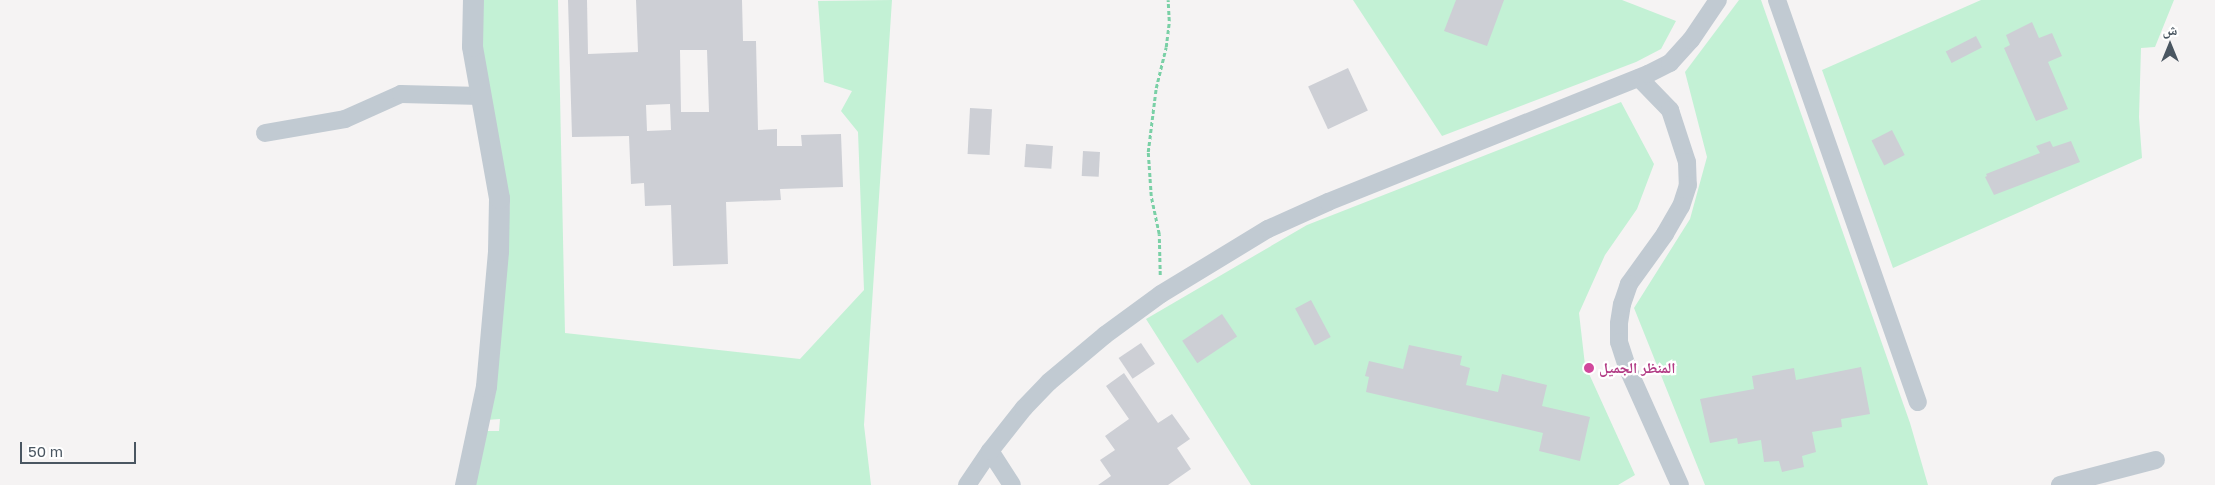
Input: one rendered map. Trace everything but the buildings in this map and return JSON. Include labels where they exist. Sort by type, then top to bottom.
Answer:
[{"type":"street","points":[[465,485],[486,386],[498,251],[499,198],[472,46],[473,0]]},
{"type":"street","points":[[967,485],[990,451],[1024,408],[1049,382],[1104,335],[1161,294],[1268,229],[1328,202],[1639,78],[1670,63],[1692,40],[1718,0]]},
{"type":"street","points":[[1776,0],[1918,402]]},
{"type":"street","points":[[1639,78],[1670,110],[1679,132],[1687,162],[1688,185],[1681,206],[1665,234],[1629,284],[1620,317],[1619,342],[1628,369],[1680,485]]},
{"type":"street","points":[[266,133],[345,119],[401,94],[480,96]]},
{"type":"street","points":[[990,451],[1012,485]]},
{"type":"street","points":[[2060,485],[2156,460]]},
{"type":"path","points":[[1161,294],[1159,234],[1149,179],[1148,152],[1156,88],[1166,47],[1169,21],[1168,0]]},
{"type":"green space","points":[[479,0],[558,0],[565,333],[800,359],[864,290],[858,132],[841,111],[852,91],[824,82],[818,1],[892,0],[864,425],[871,485],[468,485],[482,431],[499,431],[500,419],[486,420],[498,373],[494,350],[510,204],[476,19]]},
{"type":"green space","points":[[1353,0],[1622,0],[1676,21],[1661,49],[1636,62],[1442,136]]},
{"type":"green space","points":[[1739,0],[1761,0],[1910,423],[1928,485],[1705,485],[1634,308],[1690,219],[1707,157],[1685,72]]},
{"type":"green space","points":[[1981,0],[2174,0],[2155,47],[2141,48],[2139,117],[2142,158],[1893,268],[1822,70]]},
{"type":"green space","points":[[1621,102],[1654,164],[1637,209],[1605,255],[1579,313],[1585,365],[1635,475],[1618,485],[1251,485],[1146,319],[1307,225]]},
{"type":"place","name":"المنظر الجميل","points":[[1589,368]]}]
